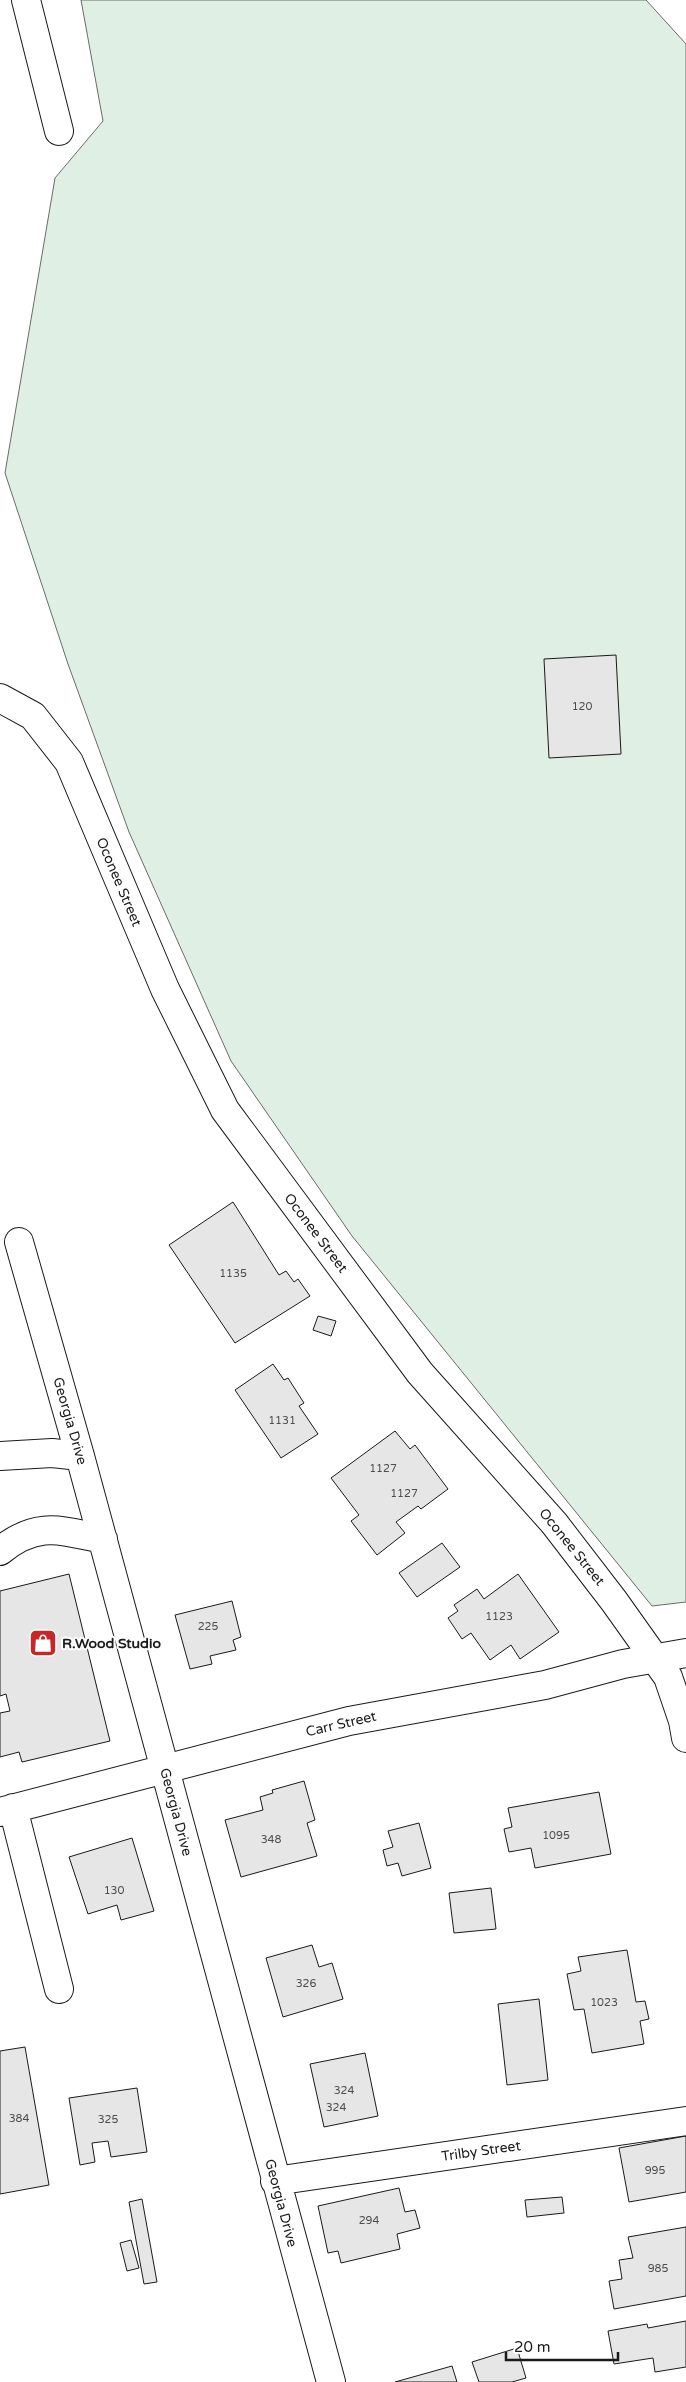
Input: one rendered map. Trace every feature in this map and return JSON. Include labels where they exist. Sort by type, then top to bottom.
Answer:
[{"type":"street","points":[[26,0],[59,131]]},
{"type":"street","name":"Oconee Street","points":[[0,698],[33,716],[69,762],[165,989],[225,1110],[420,1373],[554,1523],[614,1601],[668,1678],[683,1721],[686,1738]]},
{"type":"street","name":"Georgia Drive","points":[[18,1242],[103,1539],[275,2181],[331,2382]]},
{"type":"street","points":[[0,1456],[52,1453],[80,1456]]},
{"type":"street","points":[[0,1551],[17,1537],[44,1529],[103,1539]]},
{"type":"street","name":"Carr Street","points":[[6,1810],[349,1721],[545,1685],[623,1664],[686,1653]]},
{"type":"street","points":[[6,1810],[59,1989]]},
{"type":"street","name":"Trilby Street","points":[[275,2181],[686,2121]]},
{"type":"green space","points":[[81,0],[646,0],[686,44],[686,1602],[652,1606],[352,1236],[231,1061],[129,832],[68,664],[5,473],[55,178],[103,121]]},
{"type":"building","points":[[616,655],[621,754],[549,758],[544,659]]},
{"type":"building","points":[[233,1202],[279,1275],[286,1271],[294,1282],[298,1279],[310,1296],[235,1343],[169,1245]]},
{"type":"building","points":[[318,1316],[336,1321],[331,1336],[313,1330]]},
{"type":"building","points":[[273,1364],[284,1380],[288,1378],[304,1403],[299,1406],[318,1434],[281,1458],[235,1390]]},
{"type":"building","points":[[395,1431],[410,1449],[415,1445],[448,1489],[421,1509],[418,1506],[396,1522],[405,1533],[377,1555],[351,1521],[359,1515],[331,1478]]},
{"type":"building","points":[[442,1543],[460,1567],[417,1597],[399,1573]]},
{"type":"building","name":"R.Wood Studio","points":[[69,1574],[110,1741],[22,1762],[19,1752],[0,1757],[0,1713],[10,1711],[6,1694],[0,1696],[0,1591]]},
{"type":"building","points":[[518,1574],[559,1632],[520,1659],[511,1645],[490,1660],[471,1633],[462,1639],[448,1618],[458,1611],[454,1605],[477,1589],[484,1599]]},
{"type":"building","points":[[232,1601],[241,1637],[233,1640],[236,1650],[210,1656],[212,1664],[190,1669],[175,1615]]},
{"type":"building","points":[[304,1781],[315,1820],[307,1823],[317,1856],[241,1877],[225,1820],[263,1810],[260,1797],[273,1793],[272,1790]]},
{"type":"building","points":[[599,1792],[611,1854],[535,1868],[531,1848],[509,1852],[504,1829],[512,1827],[508,1808]]},
{"type":"building","points":[[419,1823],[431,1868],[402,1876],[398,1863],[387,1866],[383,1850],[393,1847],[388,1831]]},
{"type":"building","points":[[132,1838],[154,1911],[121,1920],[117,1905],[88,1914],[69,1857]]},
{"type":"building","points":[[491,1888],[496,1929],[454,1933],[449,1893]]},
{"type":"building","points":[[312,1945],[319,1967],[332,1963],[343,1999],[283,2017],[266,1958]]},
{"type":"building","points":[[627,1950],[636,2002],[645,2001],[649,2019],[640,2021],[644,2044],[592,2053],[584,2009],[574,2010],[567,1974],[581,1971],[578,1957]]},
{"type":"building","points":[[539,1999],[548,2080],[507,2085],[498,2004]]},
{"type":"building","points":[[25,2047],[49,2185],[0,2194],[0,2051]]},
{"type":"building","points":[[365,2053],[378,2116],[324,2127],[310,2064]]},
{"type":"building","points":[[137,2088],[147,2152],[111,2157],[108,2141],[92,2143],[95,2162],[80,2165],[69,2098]]},
{"type":"building","points":[[686,2136],[686,2192],[629,2202],[619,2148]]},
{"type":"building","points":[[399,2188],[405,2212],[415,2210],[420,2228],[397,2234],[400,2249],[341,2263],[338,2251],[328,2253],[318,2206]]},
{"type":"building","points":[[562,2197],[564,2213],[527,2217],[525,2200]]},
{"type":"building","points":[[142,2199],[157,2282],[144,2284],[129,2202]]},
{"type":"building","points":[[686,2227],[686,2296],[614,2309],[609,2281],[622,2279],[619,2260],[633,2258],[628,2237]]},
{"type":"building","points":[[131,2240],[139,2268],[127,2271],[120,2243]]},
{"type":"building","points":[[686,2321],[686,2367],[655,2372],[653,2358],[614,2364],[608,2331],[647,2324],[648,2328]]},
{"type":"building","points":[[517,2348],[526,2378],[512,2382],[479,2382],[472,2362]]},
{"type":"building","points":[[452,2366],[457,2382],[395,2382]]},
{"type":"place","name":"R.Wood Studio","points":[[43,1643]]}]
